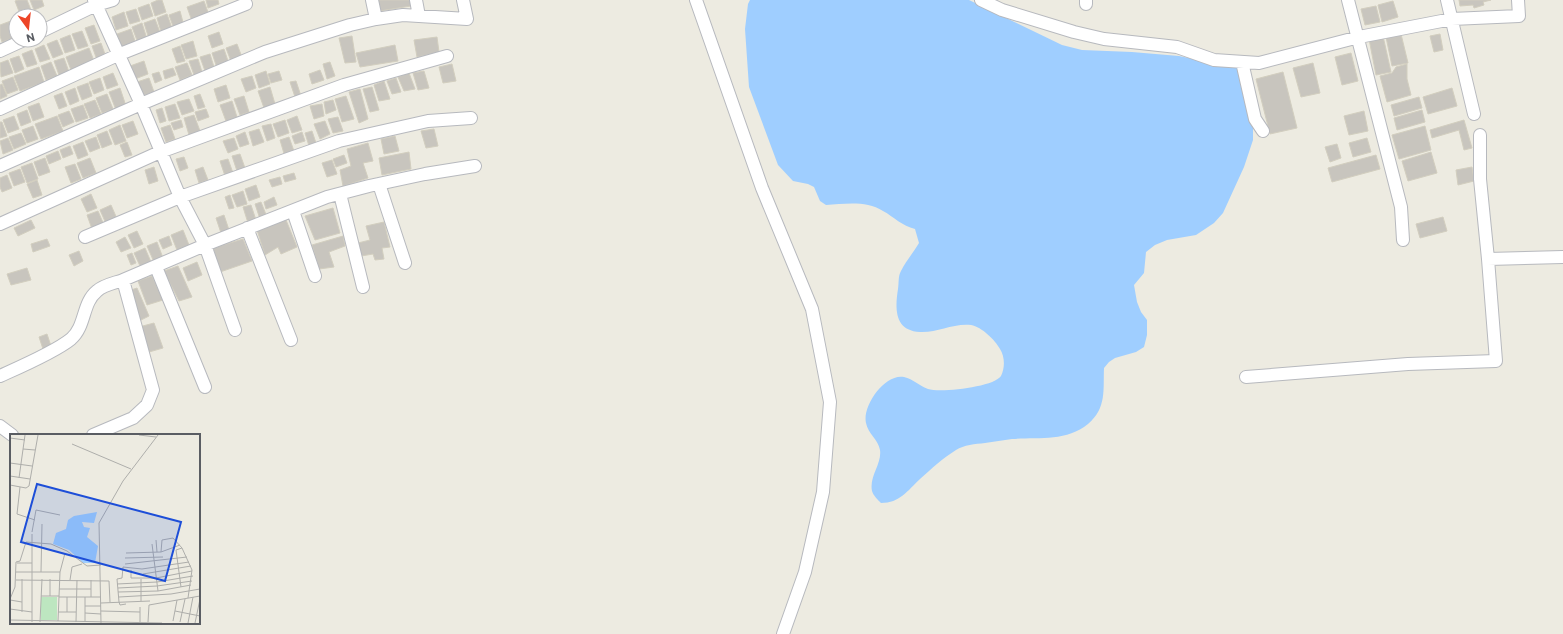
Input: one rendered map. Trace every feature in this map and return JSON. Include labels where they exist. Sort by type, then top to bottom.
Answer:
[{"type":"street","points":[[48,28],[95,3],[113,0]]},
{"type":"street","points":[[372,0],[376,19]]},
{"type":"street","points":[[416,0],[419,16]]},
{"type":"street","points":[[0,166],[141,104],[265,52],[350,25],[403,15],[467,19],[463,0]]},
{"type":"street","points":[[696,0],[762,188],[812,309],[830,402],[823,492],[805,572],[783,634]]},
{"type":"street","points":[[981,0],[1002,10],[1096,37],[1177,47],[1214,60],[1259,63],[1359,37],[1452,19],[1519,16],[1518,0]]},
{"type":"street","points":[[1348,0],[1359,37],[1401,207],[1404,240]]},
{"type":"street","points":[[1447,0],[1474,114]]},
{"type":"street","points":[[95,3],[120,54],[180,197],[205,245],[235,330]]},
{"type":"street","points":[[0,109],[120,54],[246,4]]},
{"type":"street","points":[[0,224],[160,152],[337,88],[447,56]]},
{"type":"street","points":[[1242,62],[1255,119],[1264,131]]},
{"type":"street","points":[[85,237],[180,197],[339,141],[428,121],[471,118]]},
{"type":"street","points":[[1246,377],[1408,364],[1496,361],[1480,179],[1480,135]]},
{"type":"street","points":[[0,376],[55,349],[72,338],[81,324],[89,299],[98,289],[156,267],[248,228],[340,194],[425,174],[475,166]]},
{"type":"street","points":[[379,184],[404,263]]},
{"type":"street","points":[[340,194],[363,287]]},
{"type":"street","points":[[293,211],[315,276]]},
{"type":"street","points":[[248,228],[291,340]]},
{"type":"street","points":[[1488,259],[1563,257]]},
{"type":"street","points":[[156,267],[205,387]]},
{"type":"street","points":[[95,434],[133,418],[147,404],[153,390],[123,280]]},
{"type":"street","points":[[0,426],[11,434]]},
{"type":"water","points":[[750,0],[969,0],[1062,45],[1082,50],[1179,56],[1213,63],[1238,66],[1253,111],[1253,140],[1244,167],[1223,213],[1214,223],[1196,235],[1167,240],[1155,245],[1146,252],[1144,273],[1134,285],[1137,302],[1141,312],[1147,320],[1147,335],[1144,347],[1136,352],[1115,358],[1104,368],[1104,391],[1101,405],[1094,418],[1088,424],[1070,434],[1052,438],[1012,439],[962,447],[942,460],[898,499],[881,503],[873,494],[872,480],[879,460],[880,450],[867,427],[866,416],[871,400],[876,392],[889,380],[897,377],[907,378],[925,388],[935,390],[955,390],[978,386],[996,380],[1001,376],[1004,366],[1004,359],[998,345],[992,338],[975,326],[958,325],[926,332],[911,331],[905,328],[898,317],[897,296],[900,273],[919,243],[915,229],[902,224],[883,211],[869,205],[826,205],[820,201],[814,187],[808,184],[793,181],[778,165],[749,87],[745,29],[748,4]]},
{"type":"building","points":[[27,0],[30,8],[18,8],[15,1]]},
{"type":"building","points":[[30,0],[42,0],[44,6],[33,8]]},
{"type":"building","points":[[162,0],[166,12],[155,16],[151,3]]},
{"type":"building","points":[[206,0],[218,0],[219,4],[208,8]]},
{"type":"building","points":[[377,0],[410,0],[411,6],[379,11]]},
{"type":"building","points":[[1459,0],[1491,0],[1483,2],[1484,5],[1474,8],[1473,5],[1460,6]]},
{"type":"building","points":[[204,1],[209,15],[192,21],[187,7]]},
{"type":"building","points":[[1393,1],[1398,17],[1382,22],[1378,5]]},
{"type":"building","points":[[149,4],[153,16],[142,20],[138,8]]},
{"type":"building","points":[[1376,6],[1380,22],[1365,25],[1361,9]]},
{"type":"building","points":[[136,9],[140,21],[130,24],[126,12]]},
{"type":"building","points":[[180,11],[184,26],[174,29],[169,15]]},
{"type":"building","points":[[124,12],[128,26],[116,30],[112,17]]},
{"type":"building","points":[[167,14],[173,31],[162,35],[157,18]]},
{"type":"building","points":[[155,19],[161,35],[149,39],[144,23]]},
{"type":"building","points":[[8,22],[8,40],[2,42],[0,36],[0,25]]},
{"type":"building","points":[[142,23],[147,39],[138,43],[132,27]]},
{"type":"building","points":[[94,25],[100,41],[91,44],[85,28]]},
{"type":"building","points":[[131,29],[136,44],[122,49],[117,34]]},
{"type":"building","points":[[82,31],[88,46],[78,49],[72,34]]},
{"type":"building","points":[[219,32],[223,44],[212,48],[208,36]]},
{"type":"building","points":[[1401,34],[1408,63],[1392,66],[1386,37]]},
{"type":"building","points":[[1440,34],[1443,50],[1434,52],[1430,36]]},
{"type":"building","points":[[70,35],[75,50],[65,53],[60,39]]},
{"type":"building","points":[[352,36],[356,62],[345,63],[339,38]]},
{"type":"building","points":[[1383,36],[1391,72],[1376,75],[1369,39]]},
{"type":"building","points":[[437,37],[439,52],[417,57],[414,40]]},
{"type":"building","points":[[57,40],[63,54],[53,58],[48,44]]},
{"type":"building","points":[[193,41],[197,56],[186,59],[181,45]]},
{"type":"building","points":[[101,43],[106,57],[97,60],[92,46]]},
{"type":"building","points":[[237,44],[243,60],[232,64],[226,48]]},
{"type":"building","points":[[395,45],[398,61],[360,67],[356,53]]},
{"type":"building","points":[[180,46],[185,61],[177,63],[172,49]]},
{"type":"building","points":[[45,48],[50,59],[40,62],[35,49]]},
{"type":"building","points":[[89,48],[94,61],[71,70],[66,57]]},
{"type":"building","points":[[224,49],[229,64],[217,68],[212,53]]},
{"type":"building","points":[[32,50],[37,64],[27,67],[22,54]]},
{"type":"building","points":[[1351,53],[1358,81],[1342,85],[1335,57]]},
{"type":"building","points":[[210,54],[214,67],[205,71],[200,57]]},
{"type":"building","points":[[19,56],[24,69],[15,73],[10,59]]},
{"type":"building","points":[[64,58],[69,72],[59,75],[54,61]]},
{"type":"building","points":[[198,59],[202,72],[194,75],[189,61]]},
{"type":"building","points":[[8,60],[13,73],[1,77],[0,63]]},
{"type":"building","points":[[144,61],[148,74],[135,79],[130,66]]},
{"type":"building","points":[[51,62],[57,76],[46,80],[41,66]]},
{"type":"building","points":[[330,62],[335,76],[327,79],[323,64]]},
{"type":"building","points":[[187,63],[192,75],[180,80],[175,67]]},
{"type":"building","points":[[1313,63],[1320,93],[1301,97],[1293,68]]},
{"type":"building","points":[[452,64],[456,81],[443,83],[439,67]]},
{"type":"building","points":[[1407,64],[1407,79],[1411,95],[1387,102],[1380,76],[1392,73],[1396,67]]},
{"type":"building","points":[[39,67],[44,82],[20,91],[14,76]]},
{"type":"building","points":[[173,68],[176,75],[165,79],[163,71]]},
{"type":"building","points":[[320,70],[324,80],[312,84],[309,74]]},
{"type":"building","points":[[266,71],[270,84],[259,88],[255,75]]},
{"type":"building","points":[[279,71],[282,80],[271,83],[268,74]]},
{"type":"building","points":[[424,71],[429,88],[418,90],[413,73]]},
{"type":"building","points":[[159,72],[162,80],[155,83],[152,74]]},
{"type":"building","points":[[1283,72],[1297,128],[1270,134],[1256,79]]},
{"type":"building","points":[[113,73],[118,85],[107,89],[103,77]]},
{"type":"building","points":[[409,73],[415,89],[404,91],[398,77]]},
{"type":"building","points":[[252,76],[256,88],[246,92],[241,79]]},
{"type":"building","points":[[13,77],[18,90],[7,94],[2,81]]},
{"type":"building","points":[[100,78],[104,90],[94,94],[89,82]]},
{"type":"building","points":[[149,78],[154,92],[142,96],[137,82]]},
{"type":"building","points":[[396,78],[401,92],[392,94],[387,81]]},
{"type":"building","points":[[296,81],[301,96],[295,97],[290,82]]},
{"type":"building","points":[[384,81],[390,99],[379,101],[374,85]]},
{"type":"building","points":[[88,83],[92,96],[82,100],[77,87]]},
{"type":"building","points":[[2,84],[7,96],[0,99],[0,85]]},
{"type":"building","points":[[226,85],[230,98],[218,102],[214,89]]},
{"type":"building","points":[[270,87],[275,104],[264,108],[258,91]]},
{"type":"building","points":[[372,87],[379,110],[370,112],[363,89]]},
{"type":"building","points":[[75,88],[79,101],[70,105],[65,92]]},
{"type":"building","points":[[120,88],[126,106],[116,110],[109,92]]},
{"type":"building","points":[[1452,88],[1457,106],[1428,114],[1423,97]]},
{"type":"building","points":[[360,89],[368,119],[359,123],[349,92]]},
{"type":"building","points":[[62,93],[67,106],[59,109],[54,96]]},
{"type":"building","points":[[107,94],[113,109],[102,113],[96,98]]},
{"type":"building","points":[[200,94],[205,107],[198,109],[194,96]]},
{"type":"building","points":[[244,96],[249,112],[240,115],[234,99]]},
{"type":"building","points":[[346,96],[354,119],[342,122],[335,99]]},
{"type":"building","points":[[1419,97],[1422,108],[1394,116],[1391,105]]},
{"type":"building","points":[[189,99],[194,111],[182,115],[177,102]]},
{"type":"building","points":[[95,100],[101,114],[90,118],[84,104]]},
{"type":"building","points":[[333,100],[336,110],[326,114],[324,102]]},
{"type":"building","points":[[232,101],[237,117],[226,121],[220,105]]},
{"type":"building","points":[[39,103],[44,117],[33,121],[28,107]]},
{"type":"building","points":[[175,104],[180,118],[169,121],[165,107]]},
{"type":"building","points":[[322,104],[324,116],[314,119],[310,106]]},
{"type":"building","points":[[83,105],[88,118],[76,122],[71,109]]},
{"type":"building","points":[[162,108],[166,121],[160,123],[156,110]]},
{"type":"building","points":[[206,109],[209,117],[198,121],[195,112]]},
{"type":"building","points":[[27,110],[31,122],[21,126],[17,114]]},
{"type":"building","points":[[1422,110],[1425,122],[1397,130],[1394,118]]},
{"type":"building","points":[[69,111],[74,122],[63,127],[58,115]]},
{"type":"building","points":[[1364,111],[1368,131],[1349,135],[1344,116]]},
{"type":"building","points":[[194,115],[200,131],[189,135],[184,118]]},
{"type":"building","points":[[14,116],[19,129],[8,133],[3,120]]},
{"type":"building","points":[[57,116],[63,131],[41,139],[35,124]]},
{"type":"building","points":[[297,116],[302,130],[292,133],[287,120]]},
{"type":"building","points":[[338,117],[343,131],[333,133],[328,119]]},
{"type":"building","points":[[181,120],[183,127],[174,130],[171,123]]},
{"type":"building","points":[[285,120],[289,133],[278,137],[273,124]]},
{"type":"building","points":[[1464,120],[1472,148],[1464,150],[1459,130],[1432,138],[1430,130]]},
{"type":"building","points":[[133,121],[138,134],[127,138],[122,125]]},
{"type":"building","points":[[325,121],[330,134],[320,139],[314,124]]},
{"type":"building","points":[[0,122],[2,122],[7,136],[0,138]]},
{"type":"building","points":[[271,124],[275,138],[267,141],[262,126]]},
{"type":"building","points":[[120,125],[126,141],[115,145],[109,130]]},
{"type":"building","points":[[170,125],[175,139],[166,142],[161,128]]},
{"type":"building","points":[[33,126],[38,139],[27,143],[22,130]]},
{"type":"building","points":[[1425,126],[1431,150],[1399,159],[1392,135]]},
{"type":"building","points":[[259,129],[264,142],[253,146],[249,132]]},
{"type":"building","points":[[434,129],[438,146],[426,148],[421,131]]},
{"type":"building","points":[[107,131],[112,144],[102,148],[97,135]]},
{"type":"building","points":[[312,131],[316,143],[309,146],[305,133]]},
{"type":"building","points":[[245,132],[249,144],[240,147],[236,136]]},
{"type":"building","points":[[302,132],[305,141],[295,144],[292,136]]},
{"type":"building","points":[[21,133],[26,144],[14,149],[9,137]]},
{"type":"building","points":[[395,136],[399,151],[384,154],[381,139]]},
{"type":"building","points":[[96,137],[100,148],[90,152],[85,141]]},
{"type":"building","points":[[289,137],[295,154],[285,157],[280,140]]},
{"type":"building","points":[[8,138],[13,150],[3,154],[0,141]]},
{"type":"building","points":[[234,138],[238,149],[228,153],[223,141]]},
{"type":"building","points":[[1367,138],[1371,152],[1353,157],[1349,143]]},
{"type":"building","points":[[83,142],[88,155],[78,159],[73,146]]},
{"type":"building","points":[[127,142],[132,155],[125,157],[120,145]]},
{"type":"building","points":[[368,143],[373,161],[363,163],[368,178],[343,186],[340,170],[351,166],[347,149]]},
{"type":"building","points":[[1337,144],[1341,158],[1330,162],[1325,147]]},
{"type":"building","points":[[70,146],[73,154],[63,158],[60,150]]},
{"type":"building","points":[[58,151],[61,159],[49,164],[46,156]]},
{"type":"building","points":[[409,152],[411,169],[382,175],[379,158]]},
{"type":"building","points":[[1431,152],[1437,173],[1408,181],[1402,161]]},
{"type":"building","points":[[240,154],[245,168],[237,171],[232,156]]},
{"type":"building","points":[[344,155],[347,163],[336,167],[333,159]]},
{"type":"building","points":[[1376,155],[1380,169],[1332,182],[1328,168]]},
{"type":"building","points":[[184,157],[188,168],[180,171],[176,159]]},
{"type":"building","points":[[45,158],[50,172],[39,176],[34,162]]},
{"type":"building","points":[[90,158],[96,173],[83,178],[77,163]]},
{"type":"building","points":[[228,159],[233,173],[225,176],[220,161]]},
{"type":"building","points":[[332,160],[337,174],[327,177],[322,163]]},
{"type":"building","points":[[32,163],[38,179],[27,183],[21,167]]},
{"type":"building","points":[[75,164],[81,179],[71,183],[65,167]]},
{"type":"building","points":[[154,167],[158,181],[149,184],[145,170]]},
{"type":"building","points":[[203,167],[208,180],[199,183],[195,170]]},
{"type":"building","points":[[1472,167],[1474,181],[1458,185],[1456,170]]},
{"type":"building","points":[[20,169],[25,182],[14,186],[9,173]]},
{"type":"building","points":[[294,173],[296,179],[285,182],[283,176]]},
{"type":"building","points":[[7,175],[12,188],[2,192],[0,187],[0,178]]},
{"type":"building","points":[[280,177],[282,184],[272,187],[269,180]]},
{"type":"building","points":[[37,180],[42,195],[33,198],[27,184]]},
{"type":"building","points":[[256,185],[260,197],[249,201],[245,189]]},
{"type":"building","points":[[243,191],[247,204],[237,207],[232,195]]},
{"type":"building","points":[[91,194],[97,208],[87,212],[81,199]]},
{"type":"building","points":[[230,195],[234,208],[229,209],[225,197]]},
{"type":"building","points":[[274,197],[277,205],[266,209],[264,202]]},
{"type":"building","points":[[261,202],[267,217],[260,219],[255,204]]},
{"type":"building","points":[[111,205],[118,221],[107,226],[100,210]]},
{"type":"building","points":[[251,205],[256,220],[248,223],[243,207]]},
{"type":"building","points":[[333,208],[340,233],[315,240],[305,216]]},
{"type":"building","points":[[98,211],[104,225],[92,229],[87,215]]},
{"type":"building","points":[[224,215],[229,230],[221,233],[216,218]]},
{"type":"building","points":[[1443,217],[1447,231],[1420,238],[1416,224]]},
{"type":"building","points":[[31,220],[35,228],[18,236],[14,228]]},
{"type":"building","points":[[286,220],[297,247],[281,254],[278,247],[265,255],[257,230]]},
{"type":"building","points":[[384,222],[390,247],[382,248],[384,259],[375,260],[373,254],[361,256],[358,243],[370,240],[366,226]]},
{"type":"building","points":[[183,230],[189,245],[177,250],[171,235]]},
{"type":"building","points":[[137,231],[143,244],[134,248],[128,235]]},
{"type":"building","points":[[169,236],[172,245],[163,249],[159,240]]},
{"type":"building","points":[[343,236],[345,246],[329,252],[334,267],[319,269],[312,245]]},
{"type":"building","points":[[125,237],[131,248],[121,252],[116,242]]},
{"type":"building","points":[[47,239],[50,246],[33,252],[31,244]]},
{"type":"building","points":[[243,239],[252,261],[220,272],[210,249]]},
{"type":"building","points":[[157,242],[163,258],[154,262],[147,246]]},
{"type":"building","points":[[145,248],[151,262],[140,266],[134,253]]},
{"type":"building","points":[[79,251],[83,261],[74,266],[69,255]]},
{"type":"building","points":[[132,253],[136,263],[131,265],[127,255]]},
{"type":"building","points":[[197,262],[202,275],[188,281],[183,268]]},
{"type":"building","points":[[178,266],[192,297],[179,301],[164,271]]},
{"type":"building","points":[[27,268],[31,280],[11,285],[7,274]]},
{"type":"building","points":[[152,276],[163,300],[147,305],[138,281]]},
{"type":"building","points":[[137,288],[149,316],[139,321],[128,291]]},
{"type":"building","points":[[154,323],[163,348],[149,352],[139,327]]},
{"type":"building","points":[[47,334],[51,346],[43,349],[39,337]]}]
